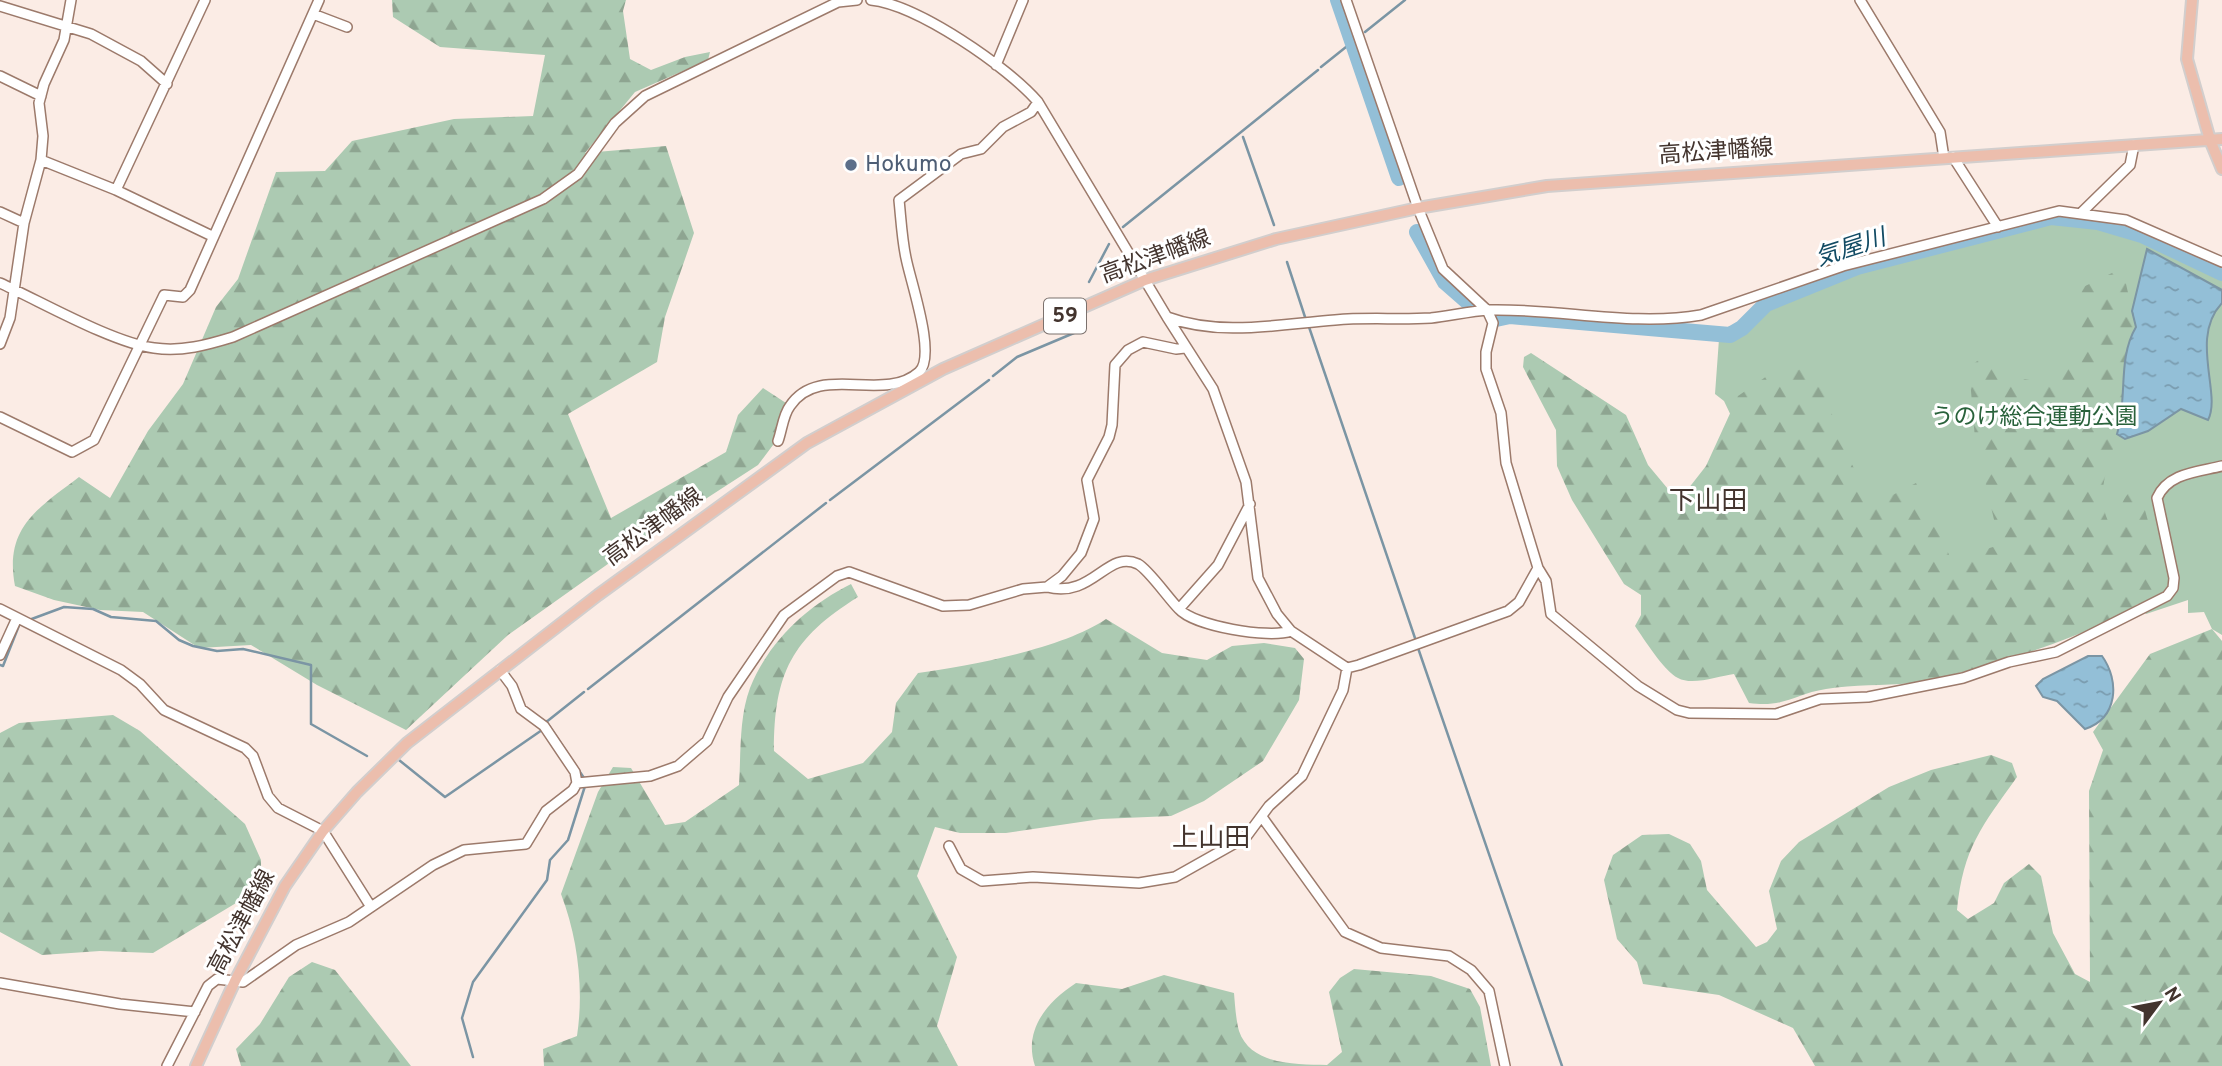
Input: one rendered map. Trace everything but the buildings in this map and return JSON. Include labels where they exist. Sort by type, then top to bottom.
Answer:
[{"type":"main road","points":[[2192,0],[2188,59],[2216,139],[2222,169]]},
{"type":"main road","name":"高松津幡線","points":[[196,1066],[235,981],[285,886],[323,831],[357,792],[407,743],[500,670],[807,443],[943,369],[1145,280],[1276,239],[1418,208],[1547,186],[2216,139]]},
{"type":"street","points":[[0,344],[10,318],[24,223],[41,160],[41,96],[64,40],[71,0]]},
{"type":"street","points":[[116,190],[205,0]]},
{"type":"street","points":[[0,417],[72,452],[94,440],[138,344],[145,337],[164,295],[183,297],[190,290],[319,0]]},
{"type":"street","points":[[0,283],[138,344],[153,348],[199,348],[233,337],[543,199],[578,174],[615,123],[645,96],[838,2],[857,0]]},
{"type":"street","points":[[872,0],[889,2],[911,10],[1020,81],[1038,102],[1185,348],[1213,389],[1246,482],[1258,578],[1277,614],[1291,631],[1347,668]]},
{"type":"street","points":[[996,65],[1023,0]]},
{"type":"street","points":[[1346,0],[1418,208],[1443,269],[1487,310],[1493,323],[1486,352],[1486,369],[1501,413],[1506,463],[1538,568],[1546,582],[1551,614],[1629,679],[1666,704],[1689,713],[1776,715],[1820,699],[1868,697],[1963,678],[2009,662],[2056,652],[2167,596],[2173,589],[2174,578],[2157,498],[2162,486],[2172,478],[2222,466]]},
{"type":"street","points":[[1860,0],[1940,132],[1948,157],[1998,227]]},
{"type":"street","points":[[0,6],[91,34],[141,61],[167,84]]},
{"type":"street","points":[[313,14],[347,27]]},
{"type":"street","points":[[0,76],[41,96]]},
{"type":"street","points":[[778,441],[789,407],[808,390],[820,386],[891,384],[915,375],[923,366],[925,359],[922,324],[905,258],[899,200],[961,154],[981,149],[1003,127],[1031,112],[1038,102]]},
{"type":"street","points":[[2082,212],[2130,164],[2134,145]]},
{"type":"street","points":[[41,160],[116,190],[212,236]]},
{"type":"street","points":[[1167,317],[1188,325],[1228,329],[1358,318],[1431,318],[1487,310],[1541,310],[1677,319],[1701,315],[1843,266],[2059,211],[2126,220],[2222,262]]},
{"type":"street","points":[[0,212],[24,223]]},
{"type":"street","points":[[1047,587],[1075,563],[1094,519],[1087,480],[1109,437],[1112,425],[1115,365],[1128,350],[1143,342],[1176,349],[1185,348]]},
{"type":"street","points":[[875,386],[883,401]]},
{"type":"street","points":[[1179,609],[1218,565],[1250,504]]},
{"type":"street","points":[[577,783],[650,776],[678,766],[707,741],[728,697],[784,615],[837,576],[849,572],[943,606],[969,605],[1024,589],[1074,589],[1115,563],[1128,562],[1144,569],[1186,617],[1224,628],[1291,631]]},
{"type":"street","points":[[1347,668],[1508,611],[1519,602],[1538,568]]},
{"type":"street","points":[[0,609],[121,670],[140,684],[164,710],[245,748],[253,755],[268,796],[278,808],[323,831],[371,907]]},
{"type":"street","points":[[0,655],[17,618]]},
{"type":"street","points":[[949,846],[961,869],[982,881],[1033,877],[1139,883],[1175,877],[1246,837],[1269,806],[1302,776],[1343,690],[1347,668]]},
{"type":"street","points":[[167,1066],[202,1003],[208,986],[217,979],[243,982],[296,945],[349,922],[433,865],[464,850],[526,844],[546,811],[573,790],[577,783],[575,772],[560,747],[544,726],[525,714],[512,686],[500,670]]},
{"type":"street","points":[[1262,817],[1345,932],[1381,948],[1449,956],[1471,970],[1489,991],[1506,1066]]},
{"type":"street","points":[[0,983],[120,1004],[195,1012]]},
{"type":"green space","points":[[392,0],[626,0],[623,11],[630,59],[651,70],[685,57],[710,52],[708,60],[635,92],[585,153],[666,146],[694,233],[665,317],[657,362],[568,414],[611,518],[726,452],[738,415],[763,388],[786,403],[776,441],[758,465],[636,544],[508,635],[406,730],[317,685],[251,645],[199,648],[143,612],[100,610],[54,600],[15,586],[13,566],[14,549],[27,522],[37,510],[79,477],[110,498],[148,431],[183,384],[216,307],[238,279],[276,172],[325,171],[352,141],[454,119],[533,116],[545,55],[440,47],[393,17]]},
{"type":"green space","name":"うのけ総合運動公園","points":[[2051,222],[2099,227],[2118,232],[2222,278],[2222,635],[2212,629],[2204,612],[2188,613],[2188,600],[2146,614],[2134,600],[2059,640],[1734,422],[1724,401],[1715,394],[1719,339],[1776,305],[1858,274]]},
{"type":"green space","points":[[2114,272],[2126,284],[2136,327],[2130,338],[2125,360],[2122,417],[2104,483],[2104,510],[2109,523],[2116,521],[2126,497],[2138,486],[2156,555],[2156,581],[2153,590],[2137,605],[2077,635],[2002,661],[1911,683],[1837,687],[1781,702],[1761,704],[1749,703],[1734,674],[1691,681],[1673,674],[1635,626],[1641,615],[1641,595],[1624,584],[1572,500],[1557,466],[1556,430],[1523,367],[1524,357],[1531,353],[1626,415],[1648,465],[1668,489],[1681,498],[1706,466],[1738,396],[1767,376],[1817,366],[1841,439],[1868,489],[1881,501],[1916,483],[1951,559],[2000,545],[1975,439],[1969,367],[1980,359],[2002,363],[2018,378],[2035,381],[2062,378],[2078,354],[2079,289]]},
{"type":"green space","points":[[851,584],[858,597],[835,612],[802,643],[783,679],[778,700],[774,751],[808,779],[863,763],[892,732],[896,703],[918,673],[963,666],[1042,647],[1066,639],[1106,619],[1162,653],[1207,660],[1232,646],[1264,643],[1295,648],[1304,659],[1299,700],[1263,761],[1204,801],[1171,816],[1101,819],[1006,833],[960,833],[935,827],[917,876],[957,957],[937,1026],[958,1066],[544,1066],[543,1049],[577,1036],[580,1001],[578,964],[572,928],[561,894],[598,792],[613,767],[631,768],[665,825],[685,822],[739,785],[746,699],[758,671],[791,627],[819,603]]},
{"type":"green space","points":[[2212,629],[2222,641],[2222,1066],[1815,1066],[1793,1028],[1719,995],[1643,984],[1637,962],[1617,939],[1604,880],[1613,855],[1642,835],[1669,834],[1690,844],[1701,861],[1707,890],[1756,947],[1767,942],[1777,929],[1769,891],[1781,861],[1799,842],[1889,787],[1931,770],[1991,755],[2012,763],[2017,777],[1984,824],[1969,854],[1957,910],[1968,919],[1994,903],[2004,883],[2029,864],[2041,876],[2053,933],[2075,974],[2090,982],[2089,791],[2103,750],[2093,732],[2150,654]]},
{"type":"green space","points":[[113,715],[140,731],[245,824],[261,860],[261,888],[153,953],[100,951],[42,955],[0,932],[0,733],[19,723]]},
{"type":"green space","points":[[312,962],[335,970],[411,1066],[241,1066],[236,1049],[260,1024],[289,977]]},
{"type":"green space","points":[[1354,969],[1431,976],[1470,989],[1480,1007],[1491,1066],[1035,1066],[1032,1041],[1040,1018],[1056,999],[1076,983],[1122,989],[1164,975],[1234,993],[1239,1031],[1245,1042],[1264,1057],[1289,1063],[1327,1065],[1342,1052],[1329,992],[1340,978]]},
{"type":"water","points":[[2147,249],[2222,290],[2222,303],[2212,317],[2208,332],[2211,409],[2208,420],[2181,409],[2148,431],[2125,439],[2117,434],[2127,352],[2136,327],[2132,311]]},
{"type":"water","points":[[2088,656],[2102,656],[2108,666],[2112,676],[2113,698],[2104,716],[2085,729],[2057,701],[2043,697],[2036,686],[2043,679]]},
{"type":"waterway","name":"気屋川","points":[[1338,0],[1399,178]]},
{"type":"waterway","points":[[1365,32],[1405,0]]},
{"type":"waterway","points":[[1321,67],[1346,47]]},
{"type":"waterway","points":[[1123,227],[1318,70]]},
{"type":"waterway","points":[[1243,137],[1274,225]]},
{"type":"waterway","name":"気屋川","points":[[1496,319],[1510,316],[1730,335],[1742,328],[1766,304],[1857,267],[2051,217],[2098,222],[2142,235],[2222,273]]},
{"type":"waterway","name":"気屋川","points":[[1417,232],[1445,282],[1469,303]]},
{"type":"waterway","points":[[1089,282],[1109,244]]},
{"type":"waterway","points":[[1287,262],[1305,317]]},
{"type":"waterway","points":[[1309,327],[1416,641]]},
{"type":"waterway","points":[[993,376],[1017,357],[1074,333]]},
{"type":"waterway","points":[[830,500],[989,380]]},
{"type":"waterway","points":[[588,689],[826,503]]},
{"type":"waterway","points":[[29,620],[64,607],[93,609],[111,617],[156,621],[179,640],[193,646],[217,651],[243,649],[311,665],[311,724],[367,756]]},
{"type":"waterway","points":[[0,665],[3,666],[20,623]]},
{"type":"waterway","points":[[1418,648],[1562,1066]]},
{"type":"waterway","points":[[545,723],[584,692]]},
{"type":"waterway","points":[[546,721],[584,778]]},
{"type":"waterway","points":[[399,760],[445,797],[542,730]]},
{"type":"waterway","points":[[473,1057],[462,1018],[473,982],[547,880],[550,860],[568,840],[585,786]]},
{"type":"place","name":"Hokumo","points":[[851,165]]},
{"type":"district","name":"下山田","points":[[1708,502]]},
{"type":"district","name":"上山田","points":[[1211,839]]}]
